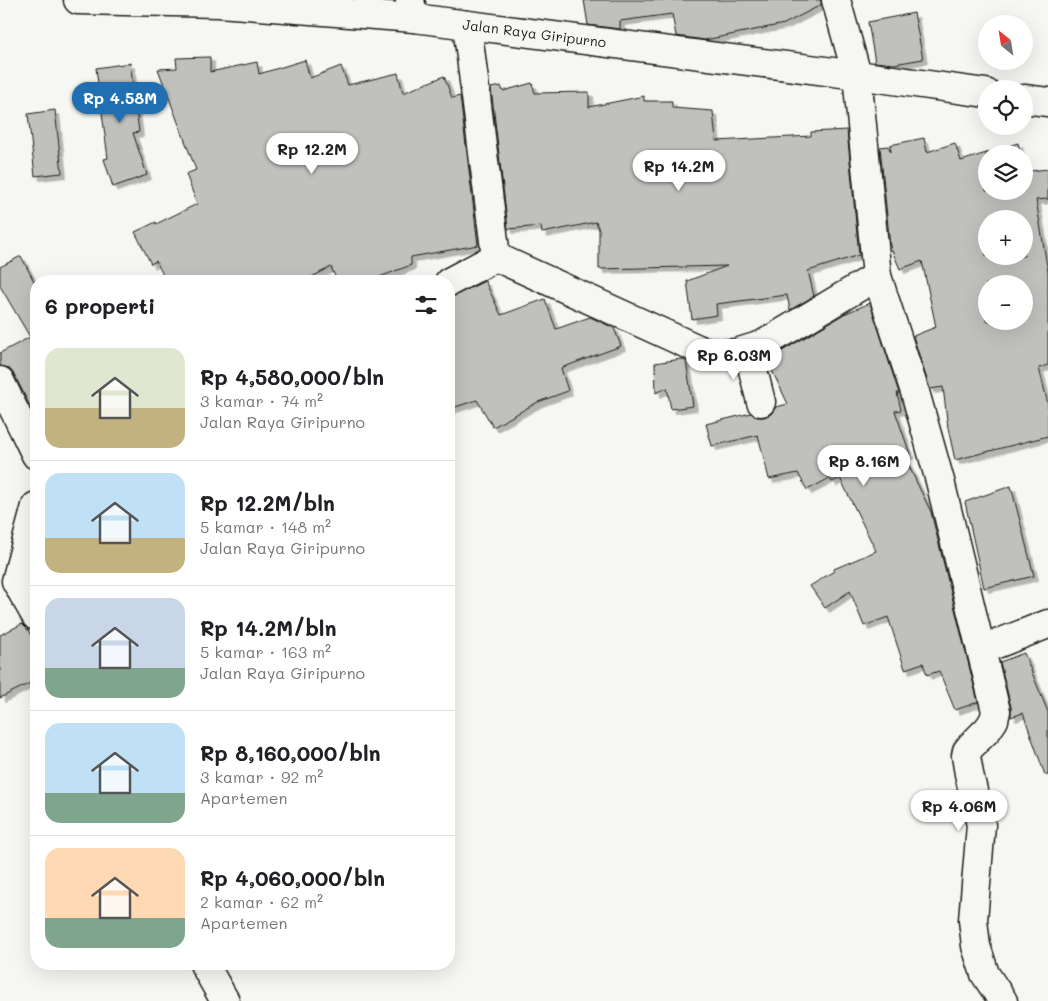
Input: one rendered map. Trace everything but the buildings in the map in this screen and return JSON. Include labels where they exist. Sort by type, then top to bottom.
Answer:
[{"type":"street","name":"Jalan Raya Giripurno","points":[[78,0],[412,9],[467,25],[856,75],[978,93]]},
{"type":"street","points":[[836,0],[856,75],[877,276],[915,392],[938,472],[996,711],[994,720],[967,751],[966,756],[981,825],[973,920],[976,946],[985,974],[1003,1001]]},
{"type":"street","points":[[467,25],[496,256]]},
{"type":"street","points":[[1033,100],[1048,102]]},
{"type":"street","points":[[496,256],[698,349],[717,355],[748,350],[762,345],[877,276]]},
{"type":"street","points":[[455,279],[496,256]]},
{"type":"street","points":[[748,350],[761,402]]},
{"type":"street","points":[[0,381],[30,444]]},
{"type":"street","points":[[30,523],[8,584],[30,609]]},
{"type":"street","points":[[981,650],[1048,624]]},
{"type":"street","points":[[207,970],[225,1001]]}]
